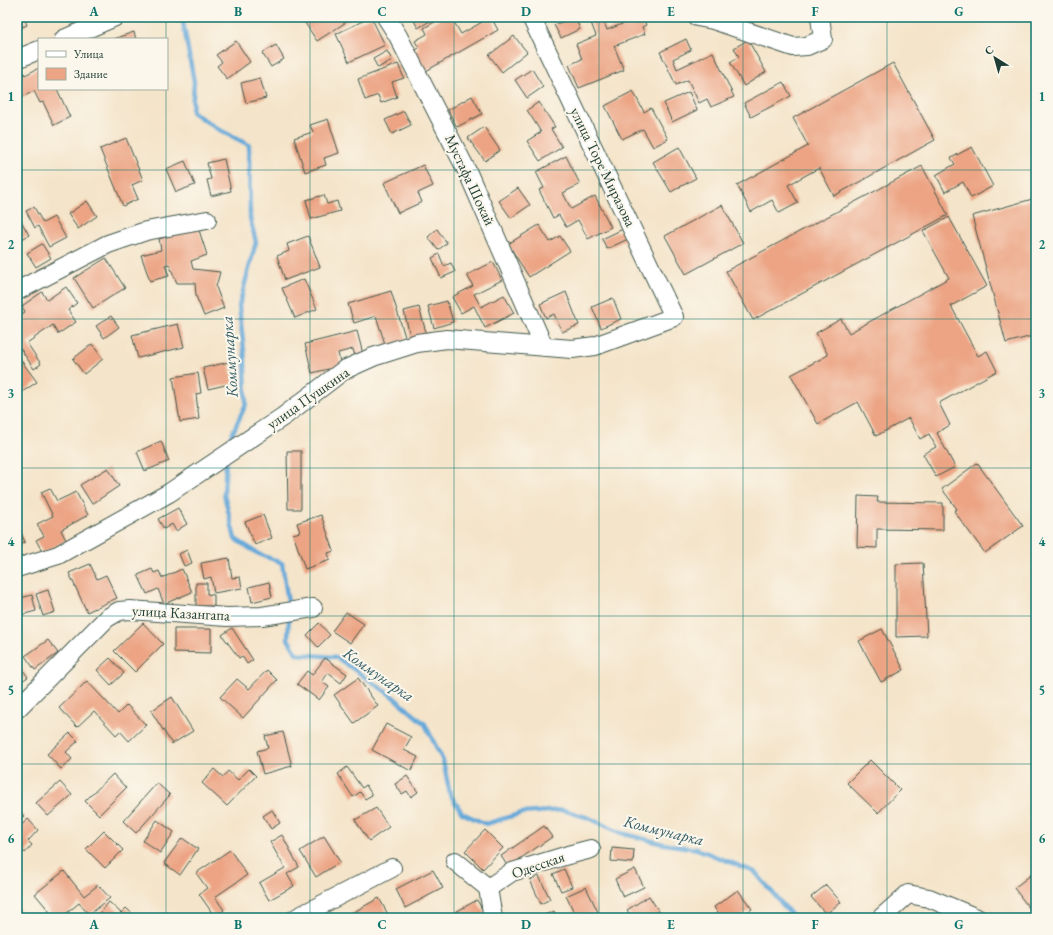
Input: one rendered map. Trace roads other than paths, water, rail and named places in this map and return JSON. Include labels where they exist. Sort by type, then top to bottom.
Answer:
[{"type":"street","points":[[66,38],[115,17]]},
{"type":"street","name":"Мустафа Шокай","points":[[386,17],[398,36],[468,173],[544,347]]},
{"type":"street","name":"улица Торе Миразова","points":[[531,17],[674,317]]},
{"type":"street","points":[[697,17],[713,20],[793,47],[807,46],[822,39],[820,17]]},
{"type":"street","points":[[17,59],[38,50]]},
{"type":"street","points":[[17,291],[108,244],[146,231],[207,220]]},
{"type":"street","name":"улица Пушкина","points":[[17,568],[58,556],[169,493],[284,416],[344,370],[373,357],[417,343],[447,339],[572,349],[595,346],[674,317]]},
{"type":"street","name":"улица Казангапа","points":[[17,709],[107,618],[119,610],[227,616],[262,616],[298,610]]},
{"type":"street","name":"Одесская","points":[[488,888],[512,872],[568,855],[591,850]]},
{"type":"street","points":[[455,861],[488,888],[493,918]]},
{"type":"street","points":[[296,918],[392,868]]},
{"type":"street","points":[[881,918],[908,894],[929,898],[977,918]]},
{"type":"waterway","name":"Коммунарка","points":[[182,17],[194,82],[192,112],[218,129],[249,145],[250,218],[256,242],[239,306],[245,359],[246,404],[226,447]]},
{"type":"waterway","name":"Коммунарка","points":[[226,461],[224,494],[235,539],[259,554],[282,563],[289,609]]},
{"type":"waterway","name":"Коммунарка","points":[[289,616],[288,639],[297,654],[336,657],[392,696],[425,724],[443,761],[450,794],[462,813],[486,824],[522,813],[563,810],[589,818],[621,833],[664,844],[697,849],[755,872],[794,918]]}]
